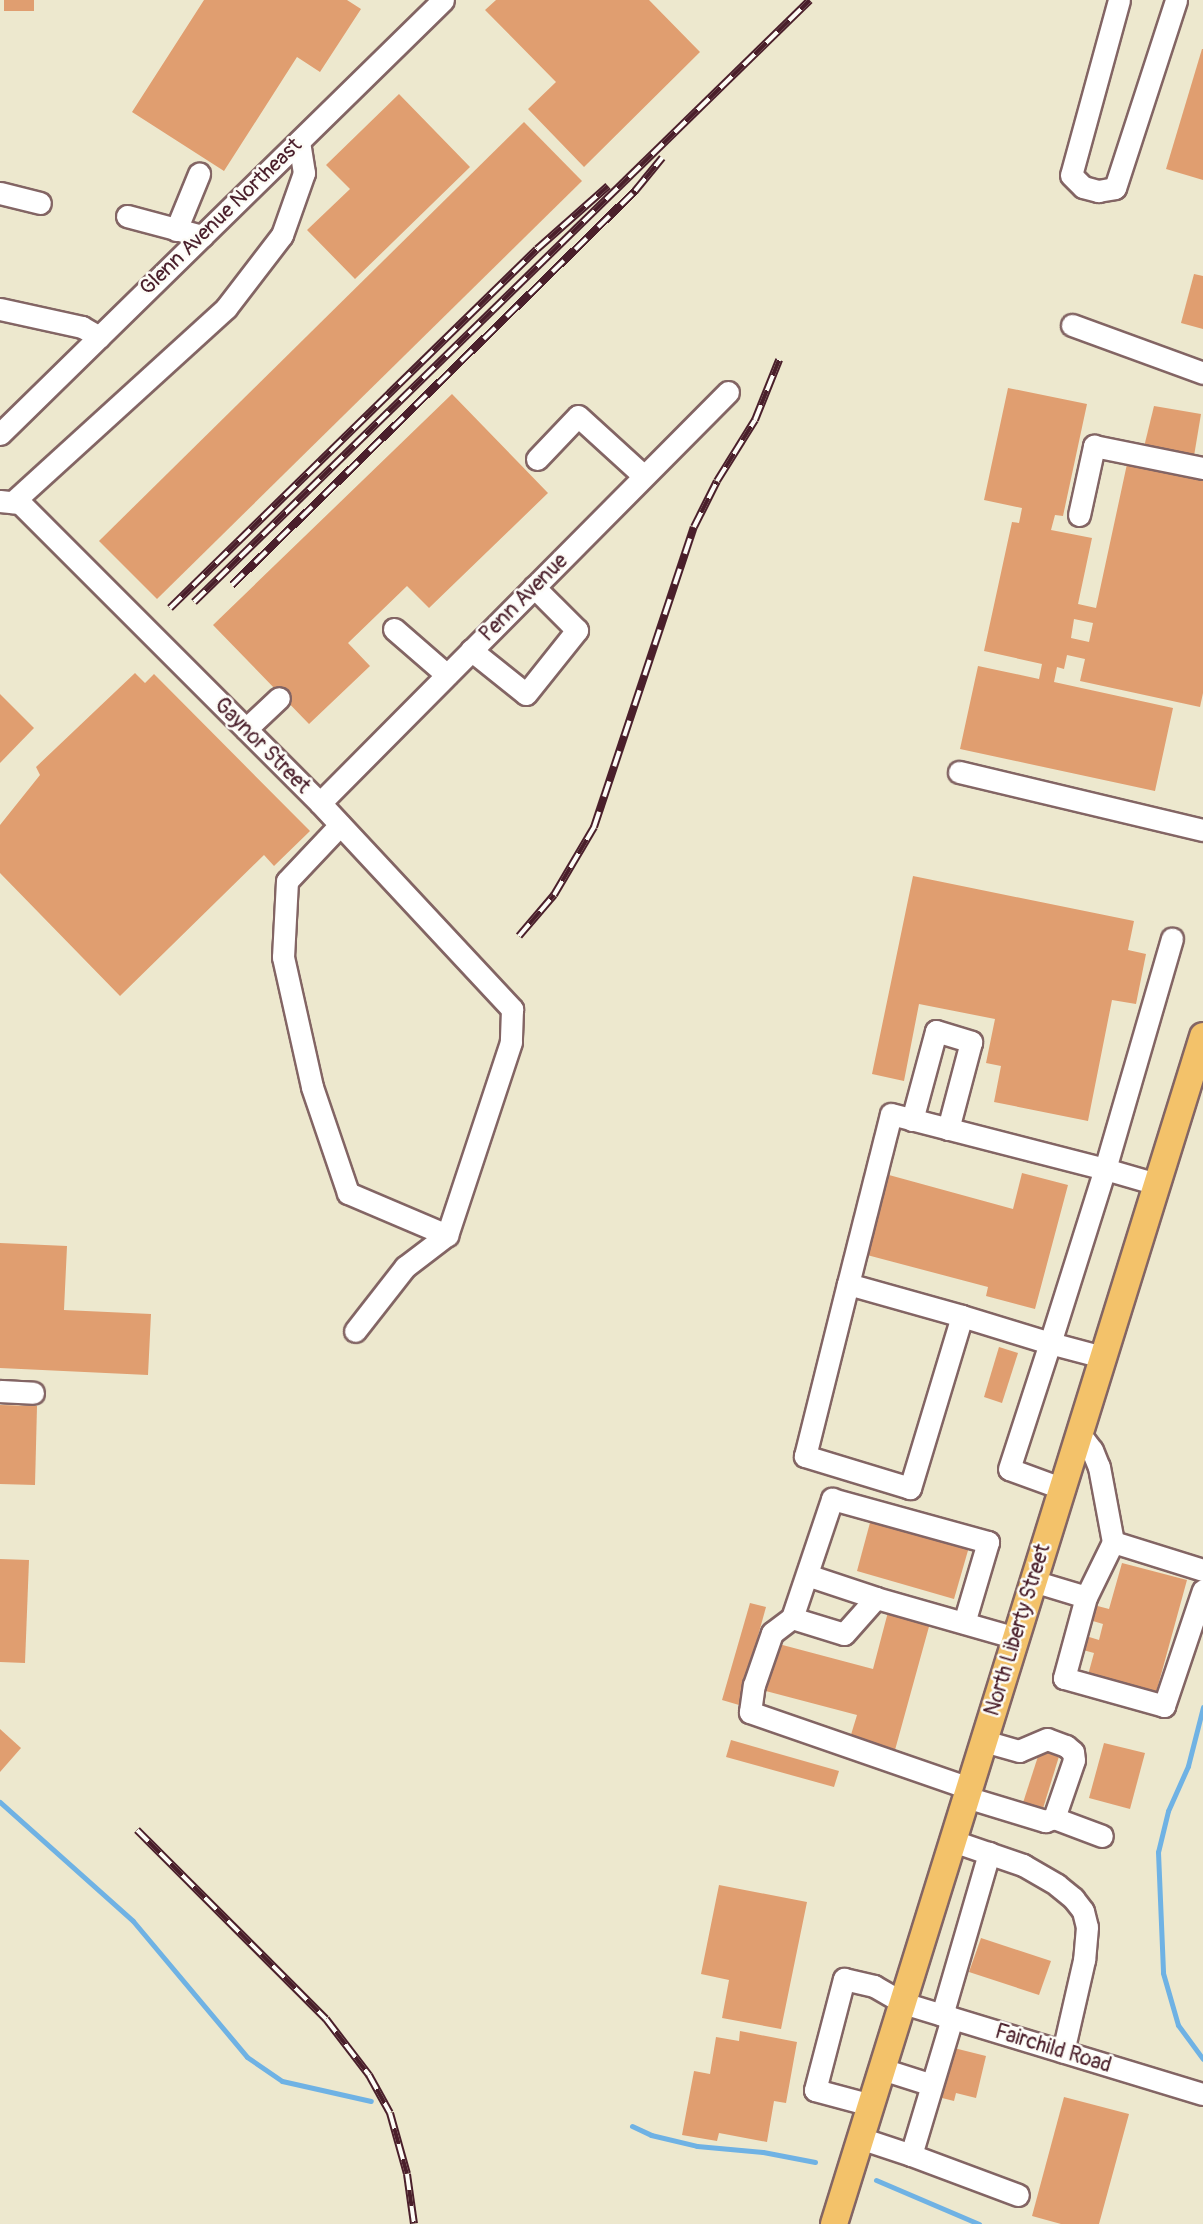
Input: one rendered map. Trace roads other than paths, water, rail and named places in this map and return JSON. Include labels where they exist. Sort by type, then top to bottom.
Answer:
[{"type":"main road","name":"North Liberty Street","points":[[834,2224],[1203,1036]]},
{"type":"street","name":"Glenn Avenue Northeast","points":[[0,434],[443,0]]},
{"type":"street","points":[[1119,0],[1071,176],[1083,187],[1098,191],[1115,188],[1176,0]]},
{"type":"street","points":[[6,502],[226,308],[282,235],[304,173],[299,141]]},
{"type":"street","points":[[176,230],[200,174]]},
{"type":"street","points":[[0,193],[40,203]]},
{"type":"street","points":[[127,216],[202,236]]},
{"type":"street","points":[[0,309],[82,327],[99,337]]},
{"type":"street","points":[[1072,325],[1203,373]]},
{"type":"street","name":"Penn Avenue","points":[[320,803],[728,392]]},
{"type":"street","points":[[537,458],[578,416],[644,476]]},
{"type":"street","points":[[1079,515],[1094,446],[1203,468]]},
{"type":"street","name":"Gaynor Street","points":[[6,502],[20,503],[320,803],[512,1009],[511,1042],[447,1235]]},
{"type":"street","points":[[471,650],[526,694],[577,629],[534,587]]},
{"type":"street","points":[[394,629],[447,675]]},
{"type":"street","points":[[246,729],[279,698]]},
{"type":"street","points":[[960,772],[1203,830]]},
{"type":"street","points":[[340,825],[287,881],[283,957],[312,1087],[348,1193],[447,1235],[405,1267],[355,1331]]},
{"type":"street","points":[[1061,1488],[1009,1469],[1105,1169],[1172,939]]},
{"type":"street","points":[[912,1120],[936,1031],[971,1042],[948,1129]]},
{"type":"street","points":[[962,1316],[910,1488],[805,1456],[891,1114],[1157,1184]]},
{"type":"street","points":[[848,1284],[1103,1357]]},
{"type":"street","points":[[0,1391],[33,1393]]},
{"type":"street","points":[[1079,1433],[1092,1450],[1099,1466],[1113,1542],[1086,1597],[1064,1678],[1164,1706],[1203,1590]]},
{"type":"street","points":[[964,1623],[988,1542],[832,1499],[792,1618],[772,1633],[754,1685],[750,1712],[1035,1820],[1054,1818],[1102,1836]]},
{"type":"street","points":[[1113,1542],[1203,1570]]},
{"type":"street","points":[[807,1575],[876,1598],[1016,1638]]},
{"type":"street","points":[[1033,1581],[1086,1597]]},
{"type":"street","points":[[792,1618],[844,1634],[876,1598]]},
{"type":"street","points":[[984,1741],[1019,1751],[1047,1739],[1066,1746],[1073,1752],[1074,1760],[1054,1818]]},
{"type":"street","points":[[953,1841],[1023,1865],[1058,1885],[1083,1911],[1087,1927],[1083,1960],[1063,2052]]},
{"type":"street","points":[[911,2155],[932,2085],[989,1853]]},
{"type":"street","name":"Fairchild Road","points":[[871,2105],[814,2090],[844,1979],[874,1986],[903,2003],[1203,2094]]},
{"type":"street","points":[[882,2069],[932,2085]]},
{"type":"street","points":[[860,2138],[1018,2195]]},
{"type":"waterway","points":[[1203,1707],[1188,1766],[1168,1811],[1158,1852],[1163,1973],[1178,2025],[1203,2059]]},
{"type":"waterway","points":[[0,1802],[133,1921],[247,2057],[282,2081],[371,2101]]},
{"type":"waterway","points":[[632,2126],[651,2135],[697,2146],[763,2152],[815,2162]]},
{"type":"waterway","points":[[876,2180],[979,2224]]},
{"type":"railway","points":[[194,602],[810,0]]},
{"type":"railway","points":[[232,585],[635,191],[662,158]]},
{"type":"railway","points":[[170,608],[537,249],[608,186]]},
{"type":"railway","points":[[519,936],[554,895],[594,827],[694,527],[717,481],[755,420],[779,360]]},
{"type":"railway","points":[[137,1830],[326,2019],[369,2075],[390,2113],[407,2174],[414,2224]]}]
